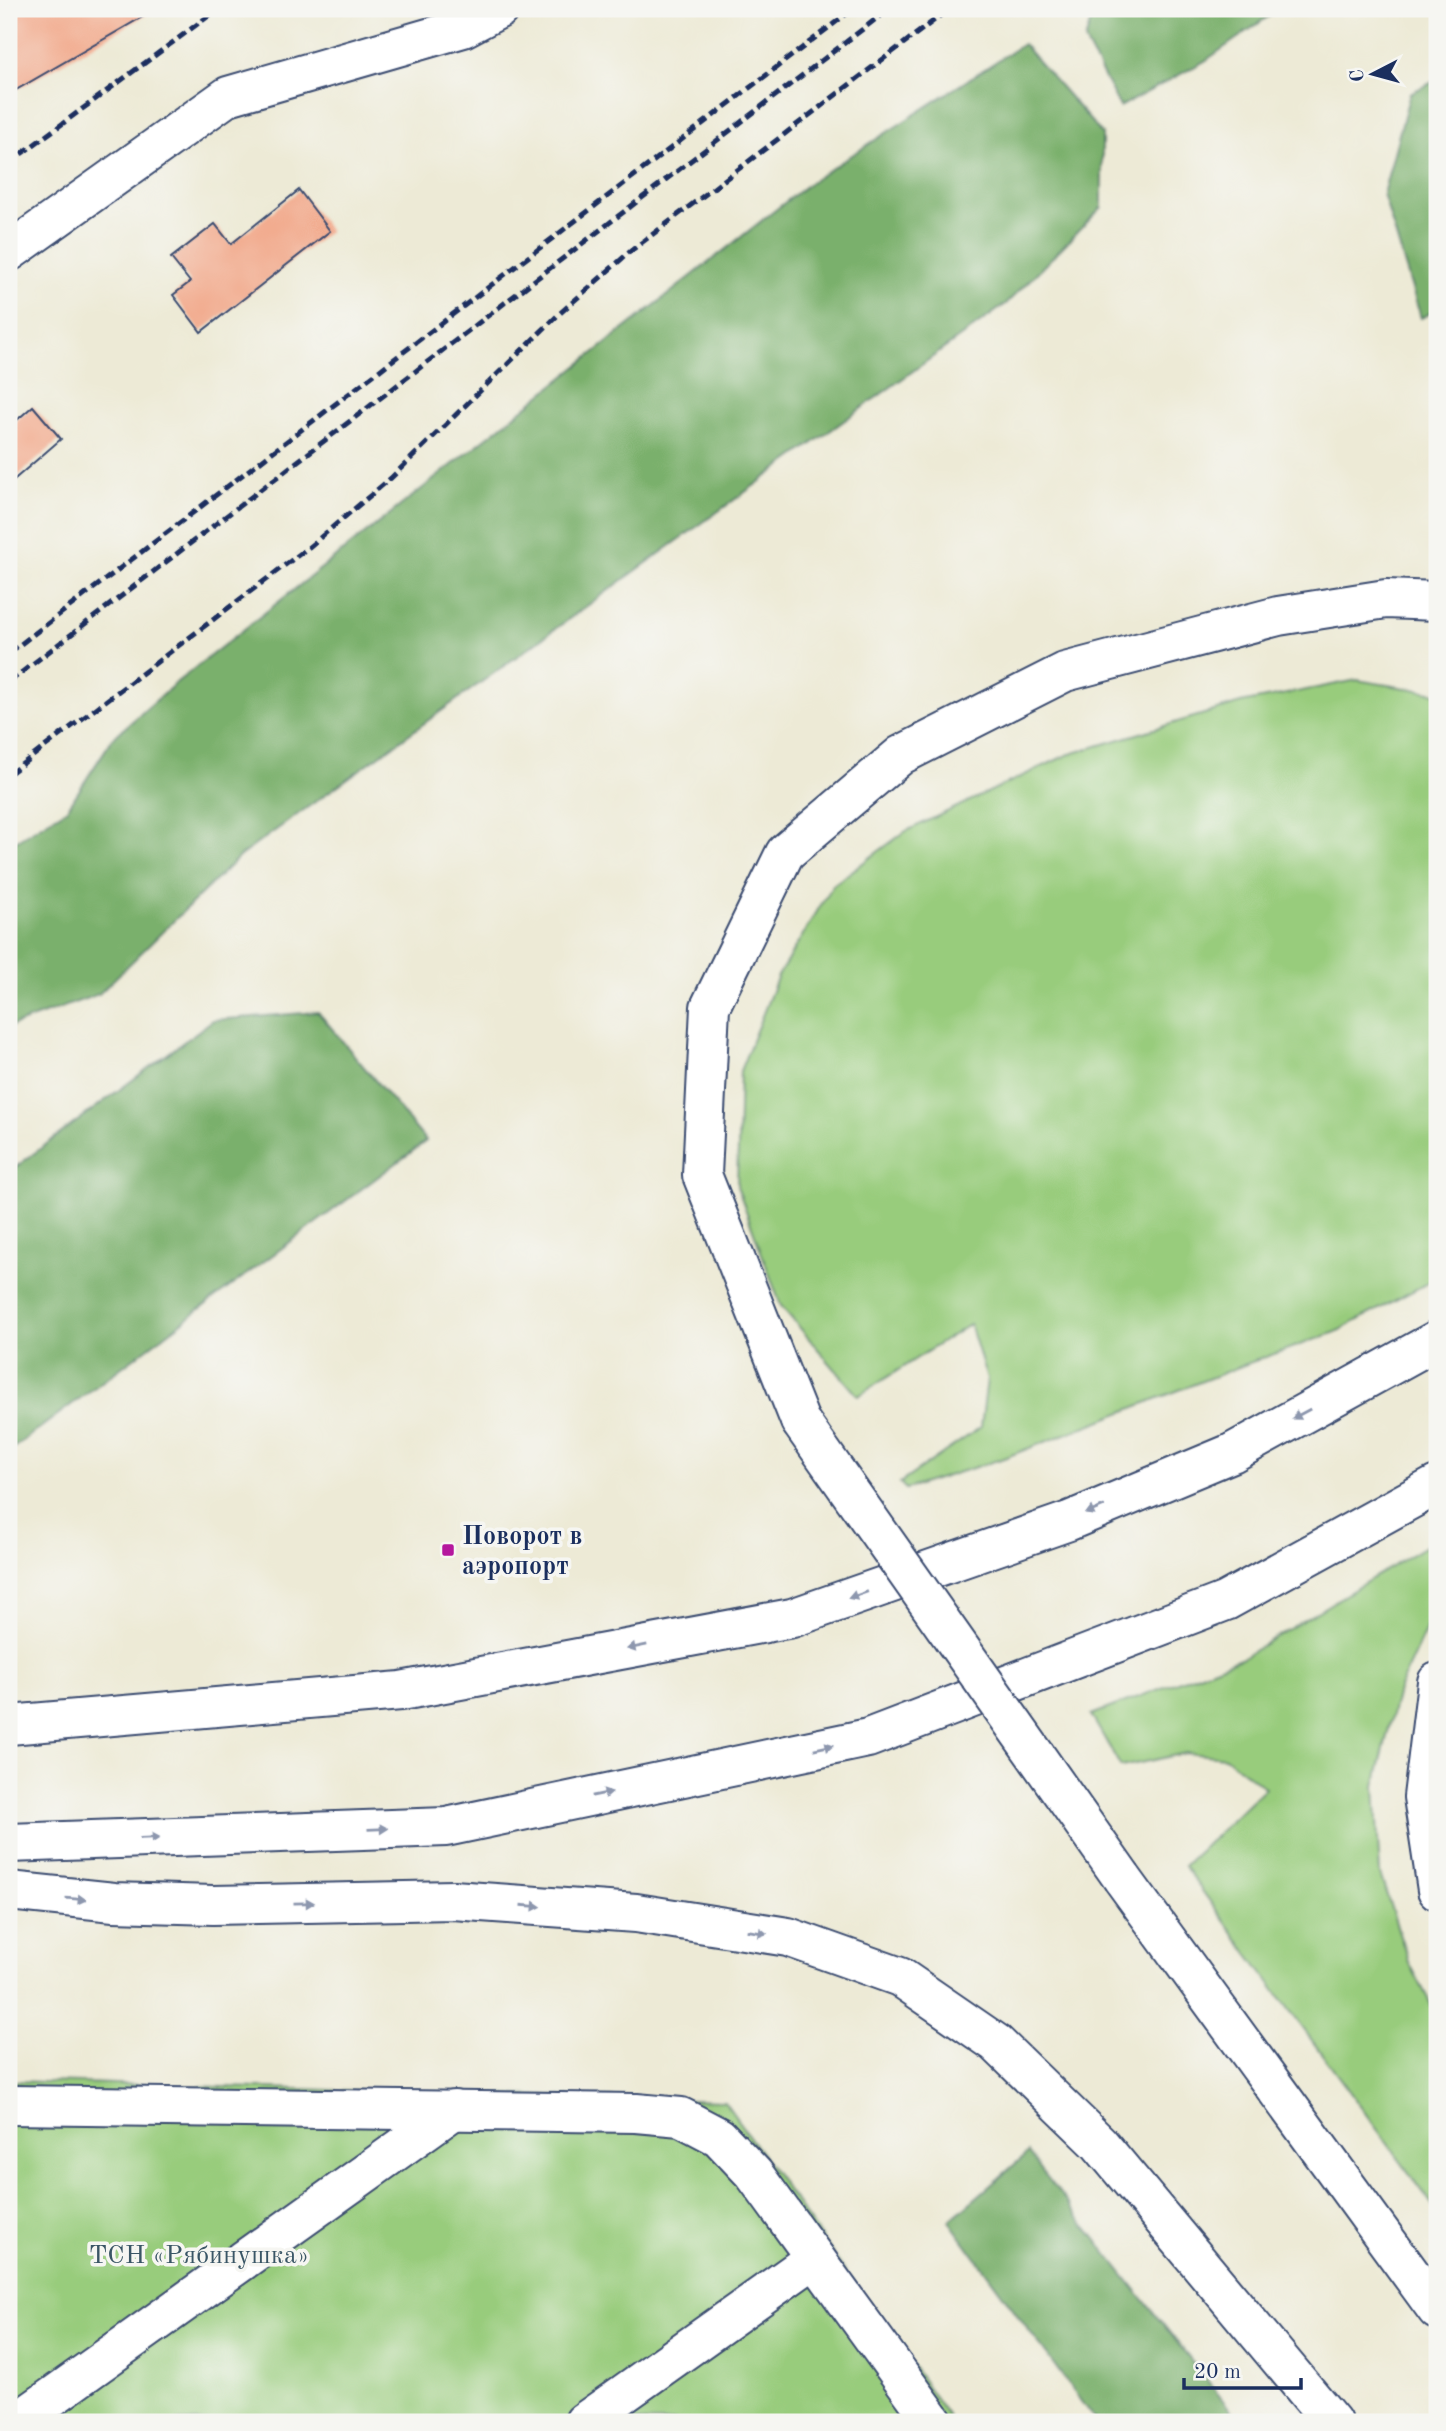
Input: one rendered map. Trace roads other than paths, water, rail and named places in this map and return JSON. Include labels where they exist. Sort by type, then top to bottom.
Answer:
[{"type":"main road","points":[[9,251],[228,96],[463,28],[499,9]]},
{"type":"main road","points":[[1437,601],[1386,599],[1278,616],[1065,672],[901,755],[785,853],[710,1007],[702,1175],[800,1421],[1122,1878],[1437,2310]]},
{"type":"main road","points":[[1386,599],[1437,623]]},
{"type":"main road","points":[[1360,1380],[1437,1326]]},
{"type":"main road","points":[[9,1725],[401,1691],[792,1618],[1082,1516],[1232,1453],[1360,1380],[1437,1340]]},
{"type":"main road","points":[[9,1843],[446,1827],[868,1738],[1226,1601],[1437,1485]]},
{"type":"main road","points":[[1437,1682],[1423,1797],[1437,1890]]},
{"type":"main road","points":[[9,1891],[114,1902],[214,1905],[453,1900],[636,1913],[788,1937],[900,1978],[996,2043],[1099,2143],[1332,2422]]},
{"type":"main road","points":[[9,2105],[636,2113],[681,2117],[719,2137],[746,2165],[934,2422]]},
{"type":"main road","points":[[17,2422],[454,2110]]},
{"type":"main road","points":[[584,2422],[815,2258]]},
{"type":"railway","points":[[9,163],[218,9]]},
{"type":"railway","points":[[9,653],[853,9]]},
{"type":"railway","points":[[9,682],[889,9]]},
{"type":"railway","points":[[9,774],[309,547],[391,478],[559,314],[632,250],[949,9]]},
{"type":"place","name":"Поворот в аэропорт","points":[[448,1550]]},
{"type":"park label","name":"ТСН «Рябинушка»","points":[[199,2254]]}]
